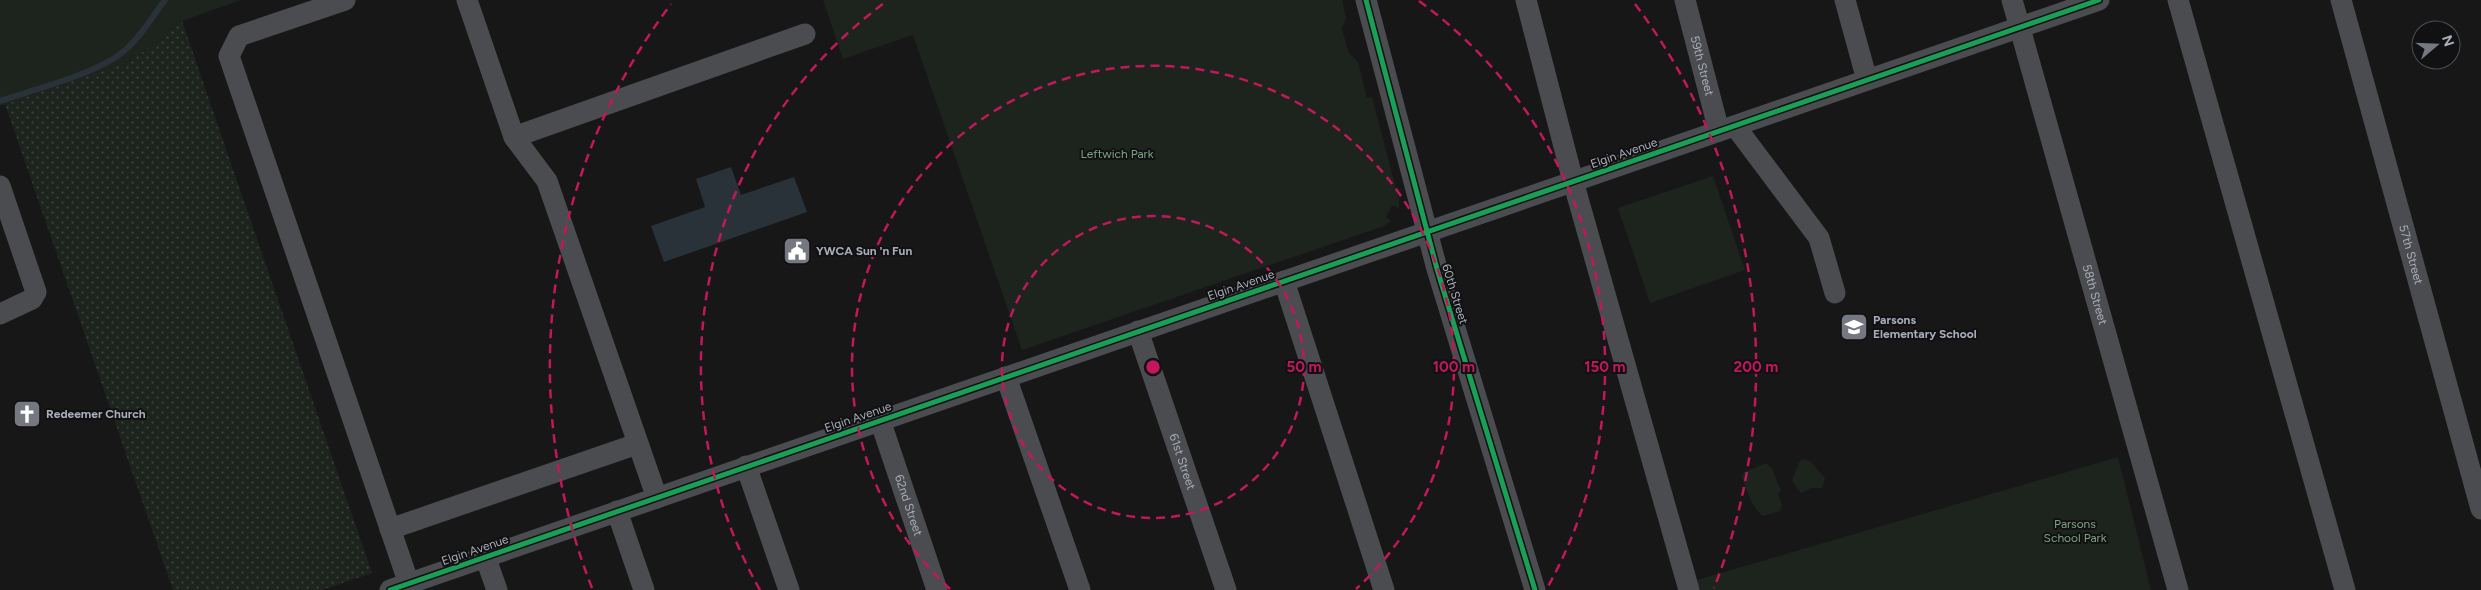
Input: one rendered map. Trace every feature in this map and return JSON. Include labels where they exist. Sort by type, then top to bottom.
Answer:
[{"type":"street","points":[[345,0],[239,36],[229,56],[390,529],[399,587]]},
{"type":"street","points":[[467,0],[514,137],[547,181],[657,498]]},
{"type":"street","name":"60th Street","points":[[1366,0],[1427,231],[1535,590]]},
{"type":"street","points":[[1526,0],[1573,181],[1688,590]]},
{"type":"street","name":"59th Street","points":[[1685,0],[1727,128]]},
{"type":"street","points":[[1845,0],[1867,80]]},
{"type":"street","name":"58th Street","points":[[2012,0],[2178,590]]},
{"type":"street","name":"Elgin Avenue","points":[[399,587],[2099,0]]},
{"type":"street","points":[[2178,0],[2345,590]]},
{"type":"street","name":"57th Street","points":[[2341,0],[2481,509]]},
{"type":"street","points":[[514,137],[805,34]]},
{"type":"street","points":[[1727,128],[1819,238],[1835,294]]},
{"type":"street","points":[[0,186],[36,292],[32,299],[0,314]]},
{"type":"street","points":[[1284,281],[1384,590]]},
{"type":"street","name":"61st Street","points":[[1138,331],[1226,590]]},
{"type":"street","points":[[1006,377],[1080,590]]},
{"type":"street","name":"62nd Street","points":[[880,420],[937,590]]},
{"type":"street","points":[[390,529],[637,444]]},
{"type":"street","points":[[746,466],[789,590]]},
{"type":"street","points":[[617,511],[644,590]]},
{"type":"street","points":[[485,556],[497,590]]},
{"type":"green space","points":[[0,0],[241,0],[182,21],[132,60],[0,106]]},
{"type":"green space","name":"Leftwich Park","points":[[823,0],[1342,0],[1346,18],[1342,29],[1349,53],[1358,62],[1367,98],[1372,97],[1399,200],[1399,208],[1392,205],[1386,217],[1391,221],[1384,226],[1022,350],[913,35],[843,59]]},
{"type":"green space","points":[[182,21],[372,573],[322,590],[173,590],[5,104],[132,60]]},
{"type":"green space","points":[[1713,176],[1745,270],[1650,303],[1618,208]]},
{"type":"green space","name":"Parsons School Park","points":[[2118,457],[2151,590],[1700,590],[1697,580]]},
{"type":"green space","points":[[1804,459],[1811,462],[1825,478],[1822,488],[1811,488],[1801,493],[1792,481],[1799,462]]},
{"type":"green space","points":[[1766,463],[1772,468],[1781,491],[1778,494],[1782,504],[1780,511],[1763,516],[1752,503],[1742,477],[1744,472]]},
{"type":"shaded area","points":[[731,167],[741,195],[794,177],[807,212],[664,262],[651,226],[705,207],[696,179]]},
{"type":"waterway","points":[[0,101],[82,74],[112,59],[136,40],[165,0]]},
{"type":"cycle path","points":[[1366,0],[1437,269],[1535,590]]},
{"type":"cycle path","points":[[390,590],[2099,0]]},
{"type":"place","name":"YWCA Sun 'n Fun","points":[[797,251]]},
{"type":"place","name":"Parsons Elementary School","points":[[1854,327]]},
{"type":"place","name":"Redeemer Church","points":[[27,414]]}]
